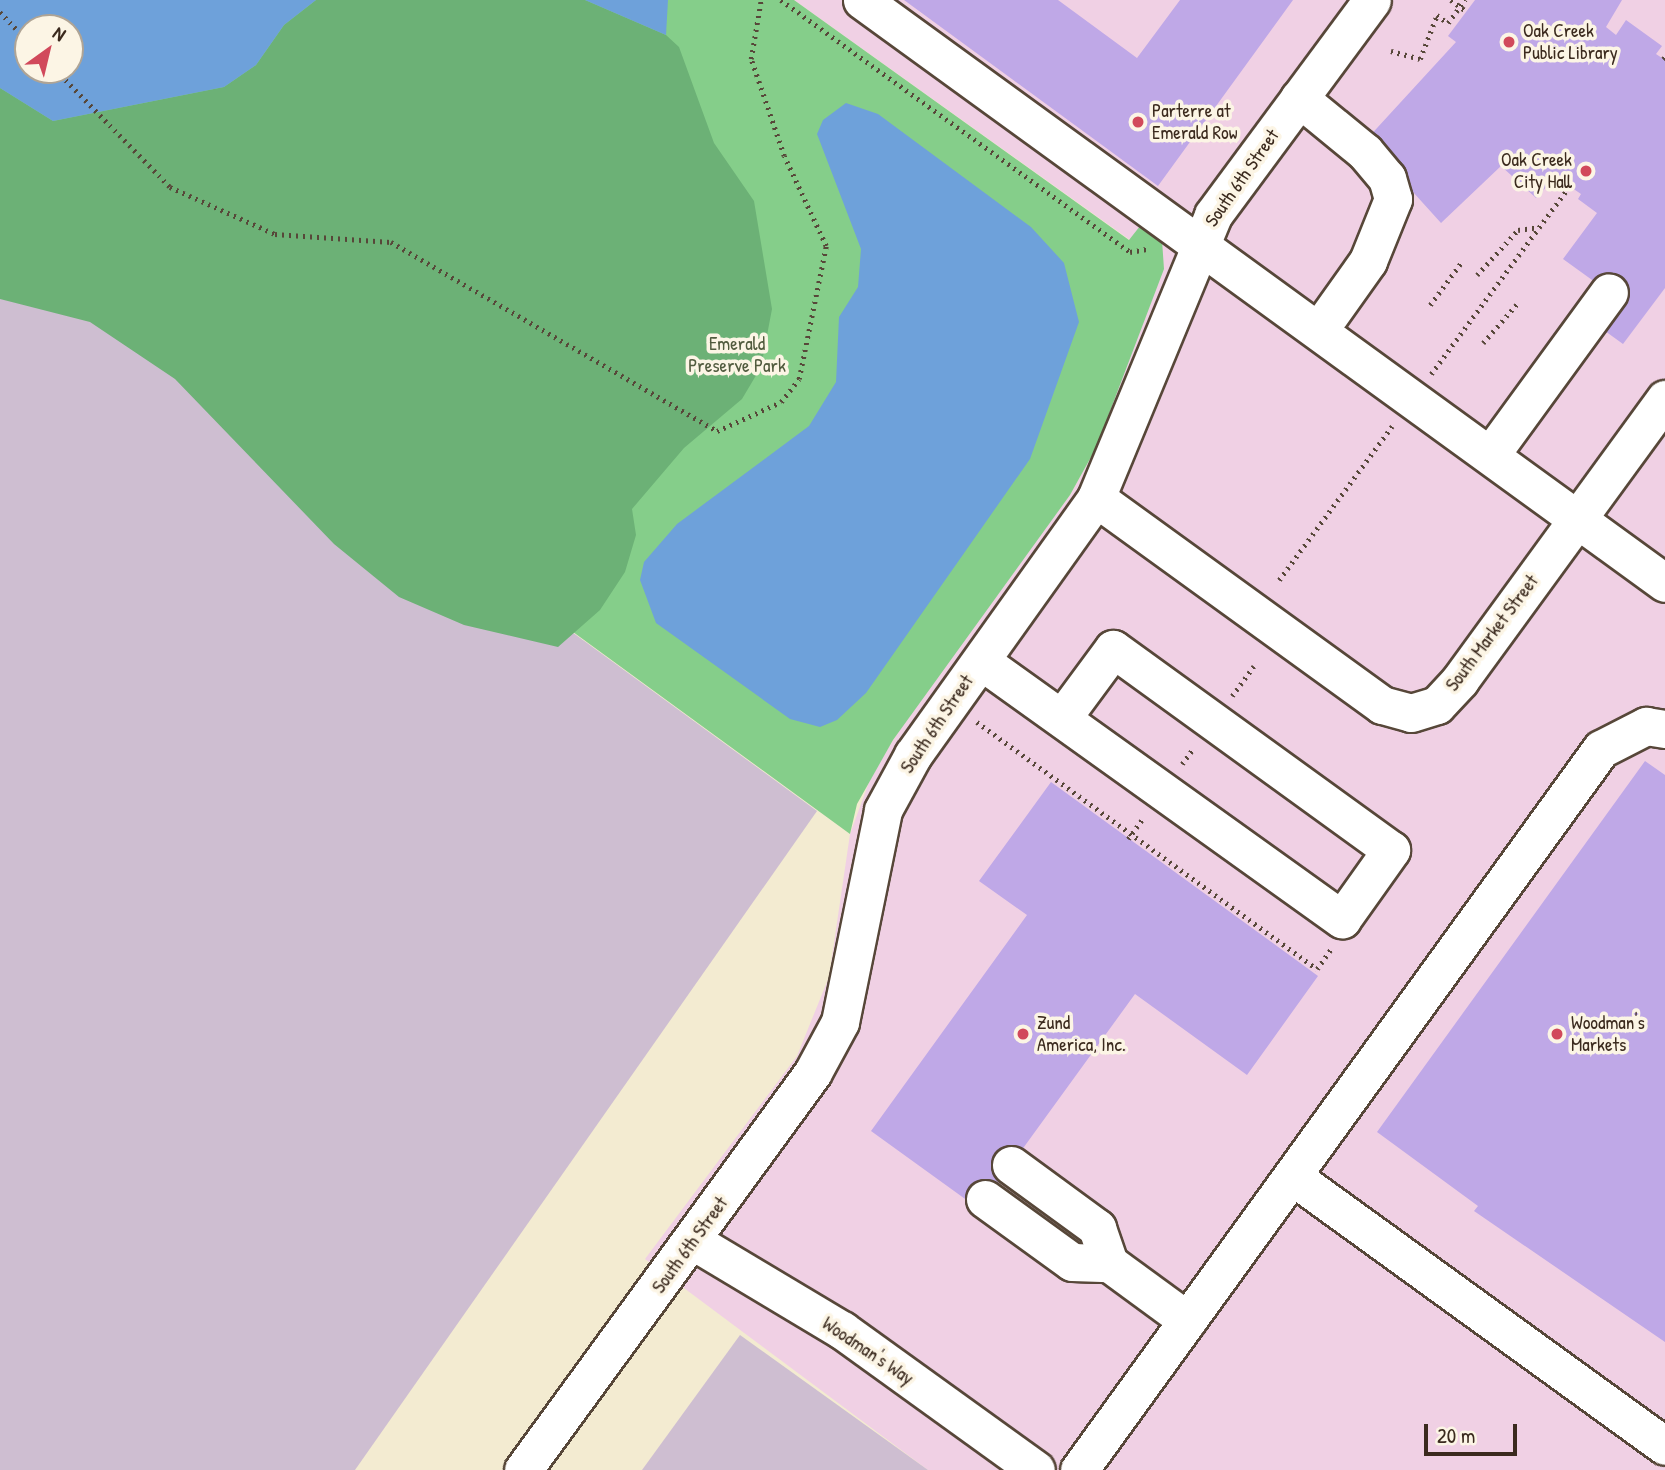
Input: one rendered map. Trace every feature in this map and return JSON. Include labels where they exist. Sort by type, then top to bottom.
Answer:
[{"type":"street","points":[[862,0],[1197,245],[1491,454],[1665,583]]},
{"type":"street","name":"South 6th Street","points":[[528,1465],[813,1072],[840,1022],[854,970],[865,874],[883,810],[913,755],[1096,498],[1197,245],[1299,98],[1372,0]]},
{"type":"street","points":[[1299,98],[1387,178],[1393,199],[1368,261],[1319,330]]},
{"type":"street","points":[[1491,454],[1609,292]]},
{"type":"street","name":"South Market Street","points":[[1096,498],[1382,705],[1411,713],[1437,705],[1460,680],[1665,399]]},
{"type":"street","points":[[981,661],[1342,919],[1391,850],[1113,649],[1062,718]]},
{"type":"street","points":[[1079,1470],[1601,749],[1646,726],[1665,729]]},
{"type":"street","points":[[1011,1164],[1097,1228],[1109,1263]]},
{"type":"street","points":[[1292,1176],[1665,1446]]},
{"type":"street","points":[[985,1199],[1072,1262],[1109,1263],[1187,1320]]},
{"type":"street","name":"Woodman's Way","points":[[693,1241],[842,1330],[1036,1470]]},
{"type":"path","points":[[70,84],[170,187],[202,205],[275,234],[391,242],[630,377],[717,431],[747,420],[781,402],[799,379],[826,246],[784,156],[754,71],[761,0]]},
{"type":"path","points":[[781,0],[1130,252],[1147,249]]},
{"type":"path","points":[[1451,0],[1466,11]]},
{"type":"path","points":[[1391,51],[1420,60],[1437,15],[1447,23],[1465,0]]},
{"type":"path","points":[[0,12],[14,26]]},
{"type":"path","points":[[1509,268],[1569,187]]},
{"type":"path","points":[[1477,275],[1518,230],[1540,227]]},
{"type":"path","points":[[1430,305],[1461,263]]},
{"type":"path","points":[[1483,344],[1517,304]]},
{"type":"path","points":[[1231,696],[1254,666]]},
{"type":"path","points":[[977,722],[1315,971],[1337,941],[1342,919]]},
{"type":"shaded area","points":[[794,0],[1665,0],[1665,1470],[928,1470],[645,1259],[797,1056],[829,977],[850,834],[873,771],[935,676],[1070,495],[1096,448],[1144,222],[1130,240]]},
{"type":"shaded area","points":[[0,214],[817,811],[355,1470],[0,1470]]},
{"type":"shaded area","points":[[740,1335],[928,1470],[642,1470]]},
{"type":"green space","name":"Emerald Preserve Park","points":[[0,0],[794,0],[1129,240],[1144,221],[1162,240],[1164,269],[1096,448],[1070,495],[893,740],[857,804],[850,834],[0,214]]},
{"type":"green space","points":[[316,0],[585,0],[666,35],[679,47],[714,143],[754,201],[772,309],[761,367],[742,399],[684,448],[632,509],[636,535],[625,572],[600,610],[558,647],[464,625],[399,597],[334,544],[175,379],[90,322],[0,299],[0,88],[53,121],[224,87],[256,65],[284,25]]},
{"type":"water","points":[[0,0],[316,0],[284,25],[256,65],[224,87],[53,121],[0,88]]},
{"type":"water","points":[[585,0],[668,0],[666,35]]},
{"type":"water","points":[[846,103],[878,114],[1031,227],[1064,263],[1079,322],[1030,459],[866,693],[837,720],[820,727],[790,719],[656,623],[640,580],[644,562],[677,524],[809,426],[836,382],[839,317],[858,287],[861,249],[817,134],[823,120]]},
{"type":"building","name":"Parterre at Emerald Row","points":[[904,0],[1058,0],[1137,58],[1180,0],[1293,0],[1158,186]]},
{"type":"building","name":"Oak Creek City Hall","points":[[1475,0],[1622,0],[1606,27],[1616,35],[1626,20],[1662,46],[1656,54],[1665,60],[1665,288],[1623,344],[1605,331],[1624,303],[1563,259],[1597,213],[1578,199],[1581,194],[1556,177],[1536,198],[1501,166],[1441,223],[1366,140],[1456,42],[1448,36]]},
{"type":"building","name":"Woodman's Markets","points":[[1645,761],[1665,775],[1665,1342],[1474,1211],[1478,1206],[1377,1132]]},
{"type":"building","name":"Zund America, Inc.","points":[[1051,782],[1318,976],[1247,1075],[1135,994],[979,1209],[871,1131],[1027,915],[979,881]]},
{"type":"place","name":"Oak Creek Public Library","points":[[1509,42]]},
{"type":"place","name":"Parterre at Emerald Row","points":[[1138,122]]},
{"type":"place","name":"Oak Creek City Hall","points":[[1586,171]]},
{"type":"place","name":"Zund America, Inc.","points":[[1023,1034]]},
{"type":"place","name":"Woodman's Markets","points":[[1557,1034]]}]
